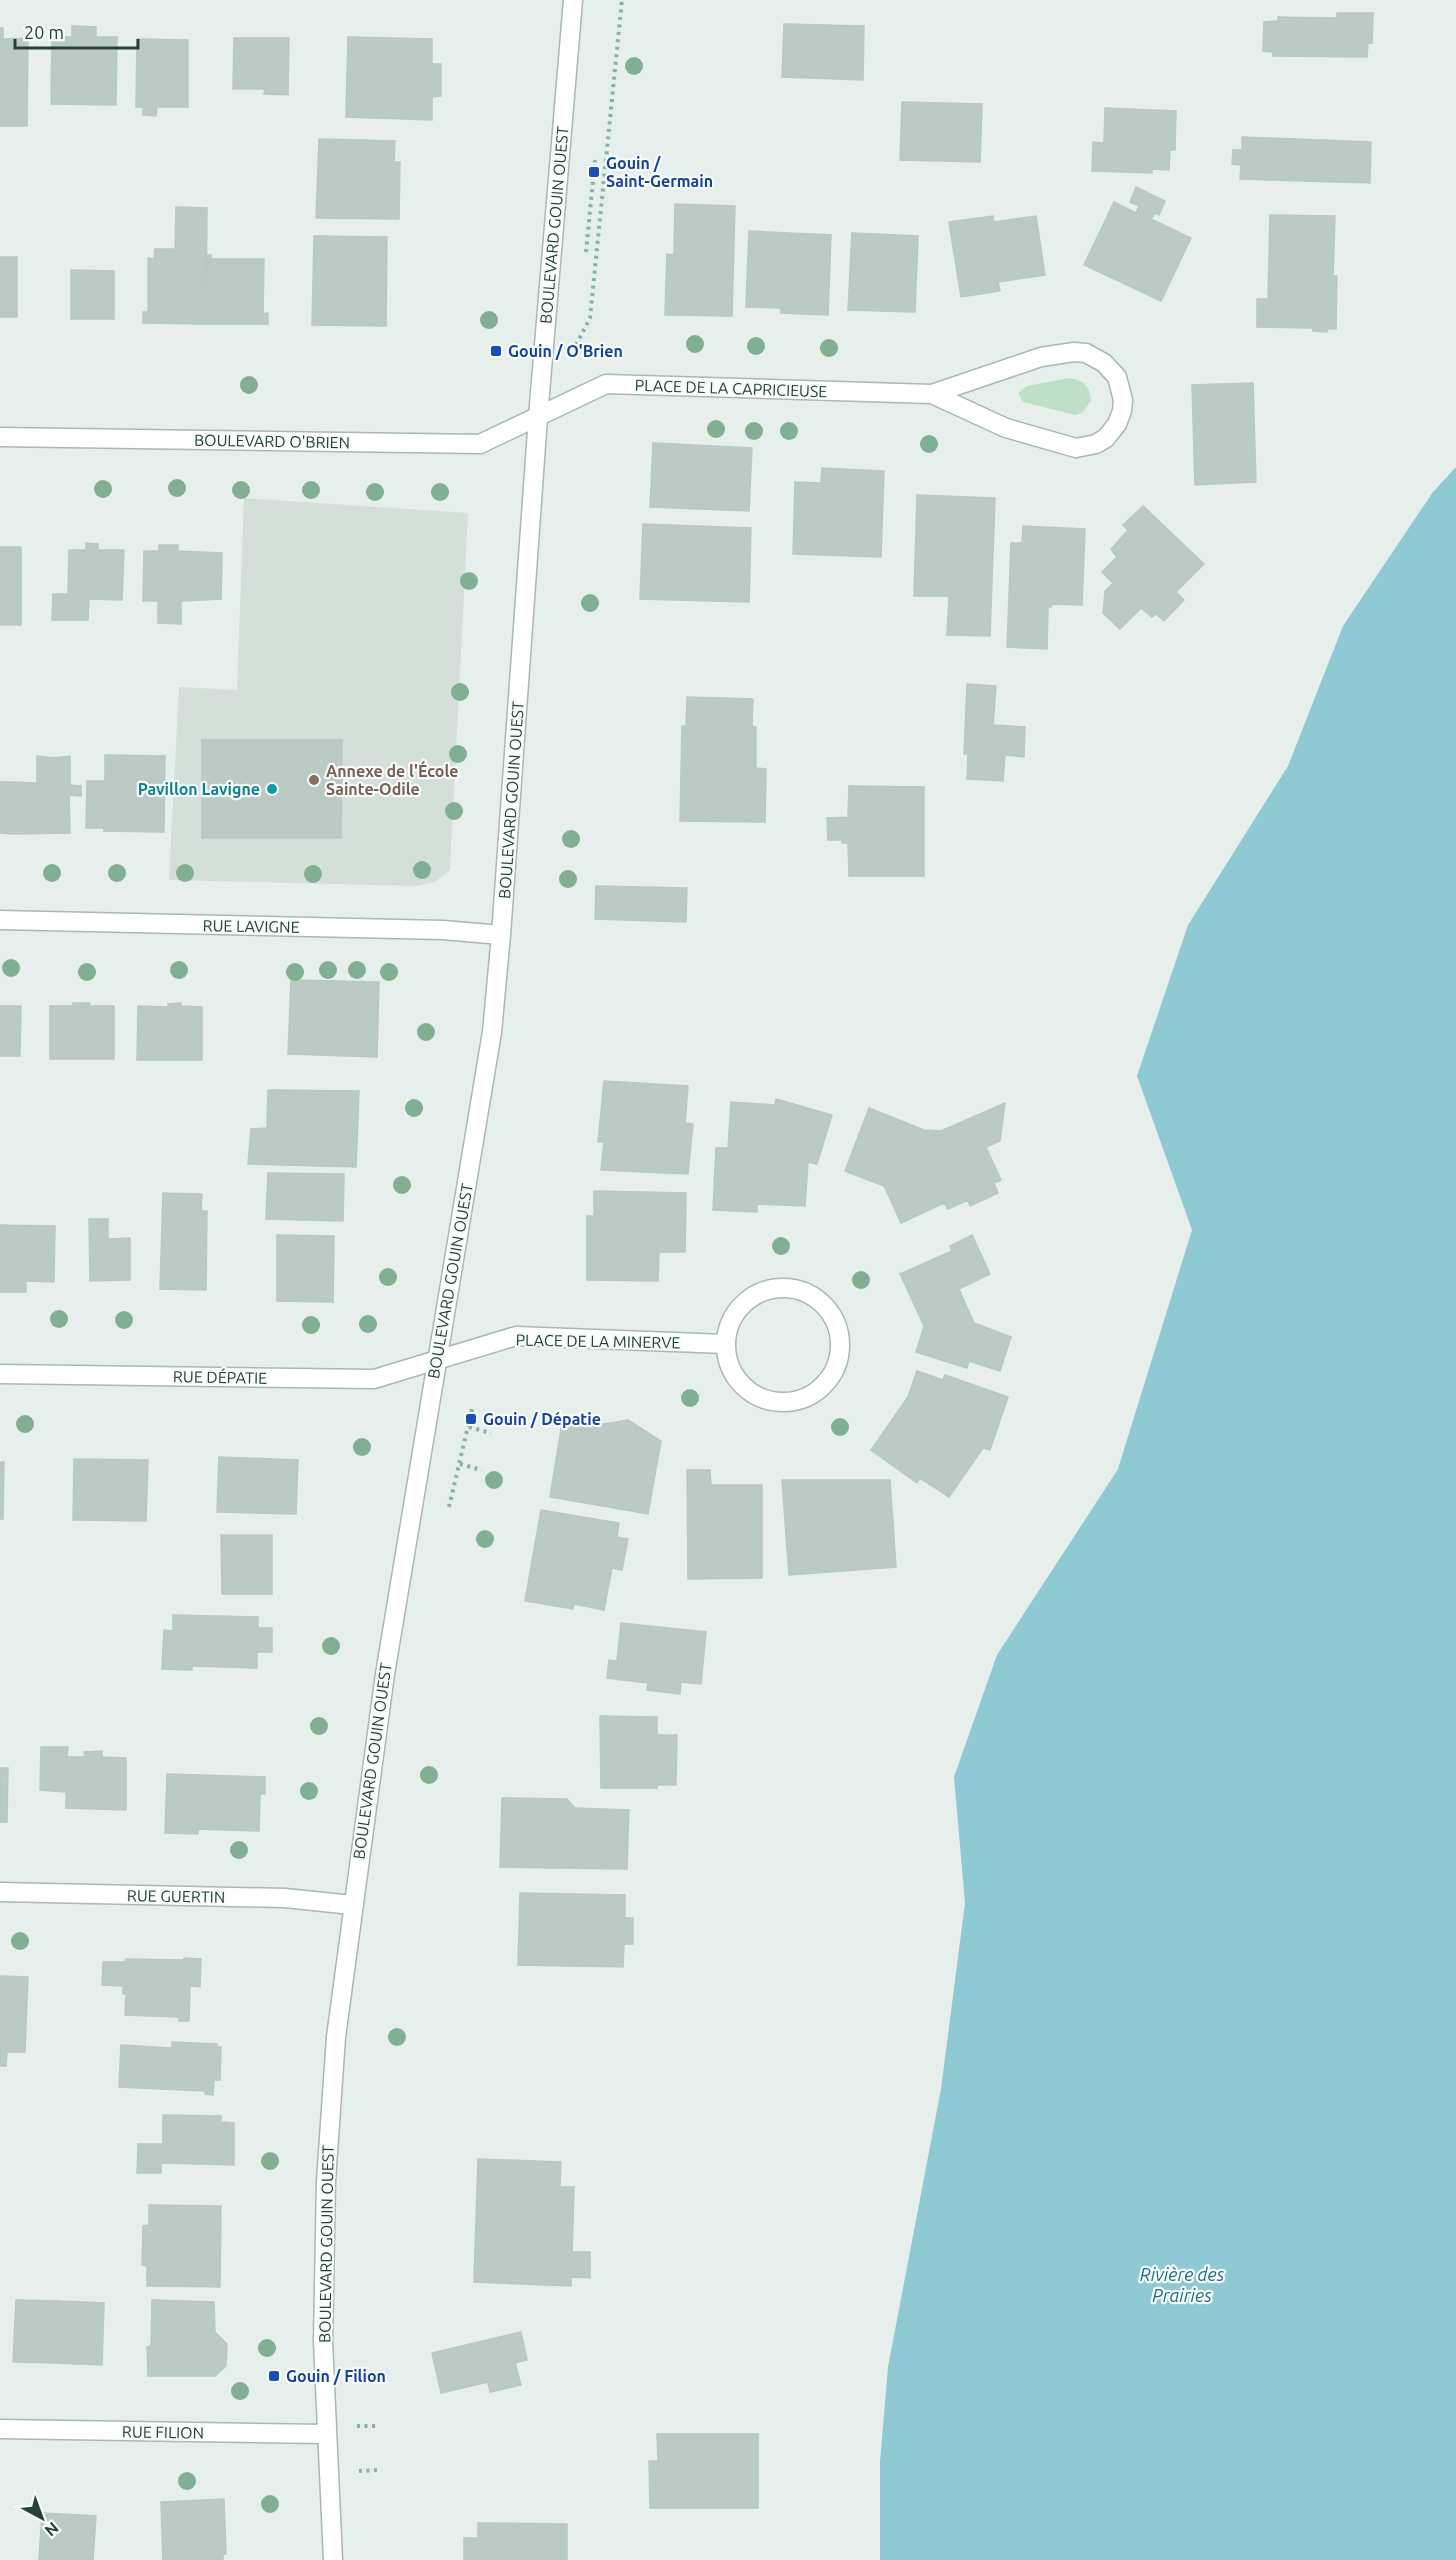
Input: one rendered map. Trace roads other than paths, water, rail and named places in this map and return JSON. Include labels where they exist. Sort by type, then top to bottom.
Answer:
[{"type":"street","name":"BOULEVARD GOUIN OUEST","points":[[333,2560],[323,2341],[326,2181],[336,2037],[352,1905],[385,1674],[484,1086],[501,935],[538,417],[573,0]]},
{"type":"street","name":"PLACE DE LA CAPRICIEUSE","points":[[538,417],[606,384],[932,394],[1041,357],[1074,352],[1086,353],[1104,363],[1117,377],[1123,400],[1117,424],[1106,438],[1086,448],[1076,448],[1006,428],[932,394]]},
{"type":"street","name":"BOULEVARD O'BRIEN","points":[[0,437],[480,444],[538,417]]},
{"type":"street","name":"RUE LAVIGNE","points":[[0,920],[443,930],[501,935]]},
{"type":"street","points":[[783,1289],[802,1292],[826,1309],[836,1326],[839,1345],[836,1365],[826,1382],[811,1395],[782,1402],[763,1398],[745,1388],[733,1373],[726,1344],[734,1316],[747,1301],[764,1292],[783,1289]]},
{"type":"street","name":"PLACE DE LA MINERVE","points":[[437,1359],[516,1336],[726,1344]]},
{"type":"street","name":"RUE DÉPATIE","points":[[0,1374],[374,1379],[437,1359]]},
{"type":"street","name":"RUE GUERTIN","points":[[0,1892],[285,1898],[352,1905]]},
{"type":"street","name":"RUE FILION","points":[[0,2429],[326,2434]]},
{"type":"water","name":"Rivière des Prairies","points":[[1456,467],[1456,2560],[880,2560],[880,2462],[888,2367],[941,2089],[965,1903],[954,1777],[997,1655],[1118,1469],[1192,1230],[1137,1076],[1188,925],[1288,766],[1343,626],[1433,492]]},
{"type":"place","name":"Gouin / Saint-Germain","points":[[594,172]]},
{"type":"place","name":"Gouin / O'Brien","points":[[496,351]]},
{"type":"place","name":"Annexe de l'École Sainte-Odile","points":[[314,780]]},
{"type":"place","name":"Pavillon Lavigne","points":[[272,789]]},
{"type":"place","name":"Gouin / Dépatie","points":[[471,1419]]},
{"type":"place","name":"Gouin / Filion","points":[[274,2376]]}]
